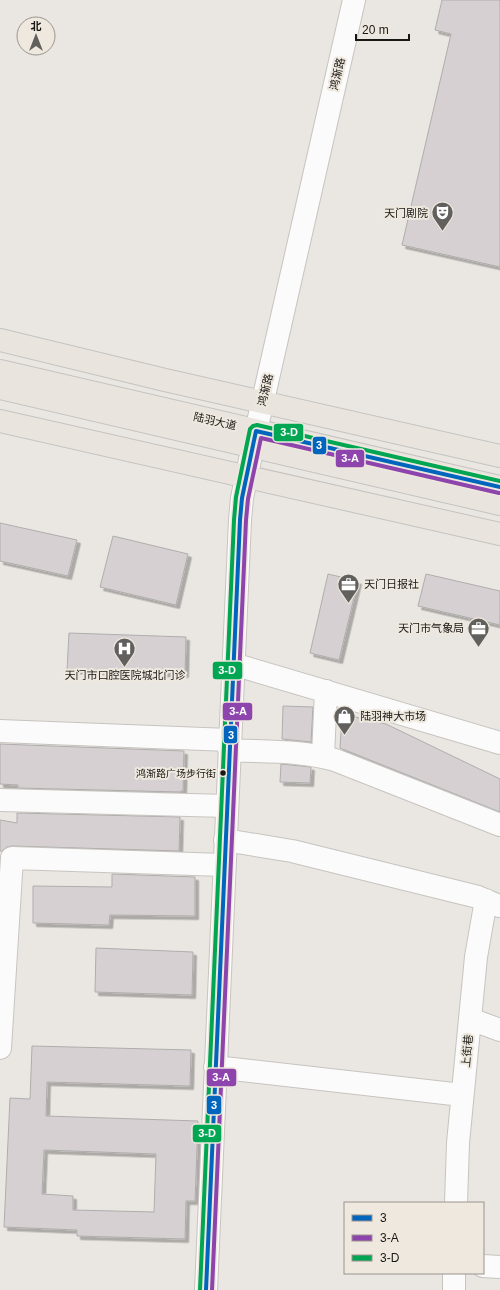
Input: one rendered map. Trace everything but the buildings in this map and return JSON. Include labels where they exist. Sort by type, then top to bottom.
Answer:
[{"type":"main road","points":[[0,340],[165,380],[500,456]]},
{"type":"main road","name":"陆羽大道","points":[[0,371],[500,504]]},
{"type":"main road","points":[[165,380],[255,439]]},
{"type":"main road","name":"陆羽大道","points":[[0,388],[500,487]]},
{"type":"main road","points":[[0,421],[500,534]]},
{"type":"main road","points":[[176,461],[255,439]]},
{"type":"street","name":"鸿渐路","points":[[206,1290],[226,806],[242,498],[354,0]]},
{"type":"street","points":[[233,664],[500,743]]},
{"type":"street","points":[[323,756],[326,691]]},
{"type":"street","points":[[0,731],[229,745],[323,756],[500,825]]},
{"type":"street","points":[[0,800],[226,806]]},
{"type":"street","points":[[225,840],[292,851],[471,895],[493,904]]},
{"type":"street","points":[[0,1048],[12,858],[224,865]]},
{"type":"street","name":"上街巷","points":[[456,1202],[458,1143],[476,957],[493,904]]},
{"type":"street","points":[[470,1019],[500,1030]]},
{"type":"street","points":[[215,1067],[462,1095]]},
{"type":"street","points":[[484,1266],[500,1267]]},
{"type":"street","points":[[454,1274],[454,1290]]},
{"type":"transit line","name":"3-D","points":[[200,1290],[234,520],[236,497],[250,429],[257,425],[500,481]]},
{"type":"transit line","name":"3","points":[[206,1290],[240,520],[242,498],[256,431],[500,487]]},
{"type":"transit line","name":"3-A","points":[[212,1290],[246,520],[248,499],[261,438],[499,493]]},
{"type":"place","name":"天门剧院","points":[[443,232]]},
{"type":"place","name":"天门日报社","points":[[349,604]]},
{"type":"place","name":"天门市气象局","points":[[479,648]]},
{"type":"place","name":"天门市口腔医院城北门诊","points":[[125,668]]},
{"type":"place","name":"陆羽神大市场","points":[[345,736]]},
{"type":"place","name":"鸿渐路广场步行街","points":[[223,773]]}]
